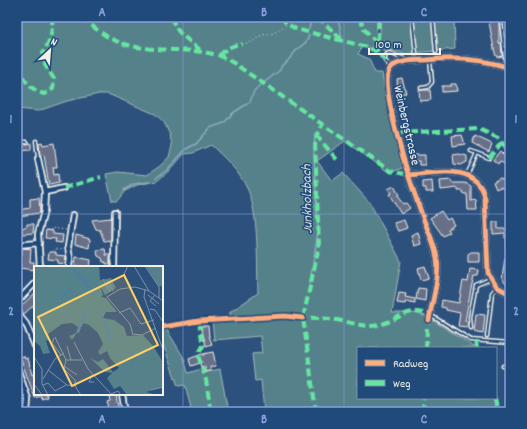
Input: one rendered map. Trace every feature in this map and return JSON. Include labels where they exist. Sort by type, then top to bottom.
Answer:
[{"type":"street","name":"Weinbergstrasse","points":[[430,318],[436,284],[437,259],[434,244],[420,211],[397,133],[387,83],[387,73],[391,67],[399,63],[430,59],[474,59],[508,68]]},
{"type":"street","points":[[38,159],[45,192],[44,212],[38,231],[40,266]]},
{"type":"street","points":[[409,175],[459,172],[477,181],[484,191],[487,264],[490,279],[497,287],[510,294]]},
{"type":"street","points":[[45,192],[64,188]]},
{"type":"street","points":[[114,266],[115,212]]},
{"type":"street","points":[[69,266],[68,247],[73,215]]},
{"type":"street","points":[[17,233],[18,244],[39,243]]},
{"type":"street","points":[[17,302],[34,284]]},
{"type":"street","points":[[17,314],[26,324],[34,344]]},
{"type":"street","points":[[17,368],[28,399],[27,412]]},
{"type":"street","points":[[122,395],[126,412]]},
{"type":"lane","points":[[412,17],[416,54]]},
{"type":"lane","points":[[432,17],[436,52]]},
{"type":"lane","points":[[502,20],[508,68]]},
{"type":"lane","points":[[391,67],[385,61],[385,56],[389,53],[405,58],[409,62]]},
{"type":"lane","name":"Weinbergstrasse","points":[[421,88],[429,86],[432,82],[430,59]]},
{"type":"lane","points":[[36,141],[38,159]]},
{"type":"lane","points":[[17,142],[27,142]]},
{"type":"lane","points":[[471,151],[489,158]]},
{"type":"lane","points":[[467,175],[476,153]]},
{"type":"lane","points":[[471,328],[472,321],[470,317],[476,285],[490,279]]},
{"type":"lane","points":[[488,336],[492,293],[497,287]]},
{"type":"lane","points":[[430,318],[471,340],[510,343]]},
{"type":"lane","points":[[502,366],[510,366]]},
{"type":"path","points":[[242,44],[252,42],[262,35],[274,33],[287,24]]},
{"type":"path","points":[[51,230],[51,228],[65,229]]},
{"type":"path","points":[[53,251],[54,249],[63,250]]},
{"type":"green space","points":[[17,17],[377,17],[376,49],[362,47],[358,54],[369,59],[375,73],[382,73],[388,109],[402,168],[390,173],[345,141],[317,161],[332,181],[343,173],[370,203],[401,261],[392,313],[413,313],[426,316],[474,347],[357,347],[357,399],[493,399],[496,412],[264,412],[261,380],[255,381],[252,354],[262,353],[260,336],[214,340],[212,320],[230,318],[230,312],[258,293],[256,226],[252,201],[241,177],[227,160],[211,145],[193,153],[184,154],[171,169],[157,181],[137,185],[125,191],[117,201],[112,201],[106,174],[118,172],[147,175],[160,166],[169,157],[172,146],[170,135],[164,122],[155,114],[108,94],[99,94],[67,101],[38,111],[17,109]]},
{"type":"green space","points":[[381,17],[454,17],[455,49],[404,54],[389,50],[385,52],[379,49]]},
{"type":"green space","points":[[163,329],[167,330],[184,358],[188,373],[201,369],[203,373],[220,369],[228,412],[192,412],[185,385],[178,386],[163,344]]},
{"type":"building","points":[[499,19],[499,43],[501,43],[502,56],[498,57],[496,56],[494,49],[489,22]]},
{"type":"building","points":[[402,78],[406,93],[398,94],[397,79]]},
{"type":"building","points":[[451,84],[456,84],[457,91],[442,92],[442,86],[451,86]]},
{"type":"building","points":[[419,90],[430,90],[431,100],[420,101]]},
{"type":"building","points":[[462,135],[465,144],[453,146],[452,136]]},
{"type":"building","points":[[475,136],[492,144],[489,152],[472,143]]},
{"type":"building","points":[[42,142],[43,145],[54,143],[57,167],[53,167],[54,175],[58,174],[59,183],[49,185],[44,155],[40,156],[39,143]]},
{"type":"building","points":[[31,143],[31,150],[17,151],[17,144]]},
{"type":"building","points":[[500,151],[508,159],[504,164],[500,161],[498,164],[493,160]]},
{"type":"building","points":[[459,154],[467,156],[467,162],[461,165],[454,164],[453,155]]},
{"type":"building","points":[[414,155],[425,155],[425,165],[419,165],[419,161],[414,161]]},
{"type":"building","points":[[500,178],[510,183],[510,191],[507,193],[505,189],[500,187],[496,189],[493,182]]},
{"type":"building","points":[[451,180],[452,183],[465,183],[471,186],[471,201],[476,200],[477,210],[468,210],[467,194],[464,194],[463,191],[458,191],[458,188],[441,190],[440,181]]},
{"type":"building","points":[[432,181],[433,192],[426,192],[426,188],[423,188],[423,182]]},
{"type":"building","points":[[394,186],[399,195],[397,196],[403,204],[406,203],[410,208],[401,214],[389,194],[391,193],[388,189]]},
{"type":"building","points":[[39,198],[40,213],[18,216],[17,210],[30,208],[30,199]]},
{"type":"building","points":[[441,211],[447,220],[450,218],[454,225],[448,229],[450,232],[443,236],[430,218]]},
{"type":"building","points":[[111,218],[111,240],[104,241],[100,230],[96,229],[92,220]]},
{"type":"building","points":[[404,220],[407,228],[398,231],[394,223]]},
{"type":"building","points":[[493,222],[498,222],[498,229],[510,229],[510,252],[506,251],[507,238],[505,238],[505,233],[493,234]]},
{"type":"building","points":[[27,224],[34,224],[33,233],[22,234],[22,228],[27,226]]},
{"type":"building","points":[[46,230],[53,231],[53,234],[63,235],[62,243],[55,242],[56,239],[45,238]]},
{"type":"building","points":[[418,232],[421,244],[414,246],[411,235]]},
{"type":"building","points":[[76,235],[90,239],[89,248],[75,244]]},
{"type":"building","points":[[22,248],[31,249],[30,262],[34,262],[34,270],[20,268],[20,254],[22,254]]},
{"type":"building","points":[[105,249],[106,255],[110,255],[110,264],[103,262],[102,258],[98,256],[97,250]]},
{"type":"building","points":[[49,252],[56,252],[56,255],[66,256],[65,264],[58,263],[58,260],[48,259]]},
{"type":"building","points":[[471,252],[479,252],[479,262],[468,262],[468,254]]},
{"type":"building","points":[[76,257],[91,260],[90,266],[75,266]]},
{"type":"building","points":[[505,258],[510,259],[510,284],[506,284],[502,279]]},
{"type":"building","points":[[425,266],[429,278],[421,280],[418,268]]},
{"type":"building","points":[[470,269],[479,270],[478,276],[474,276],[471,288],[465,321],[468,321],[467,327],[458,326],[460,313],[446,310],[446,308],[441,307],[442,300],[459,303],[463,281],[468,282]]},
{"type":"building","points":[[418,288],[426,289],[425,301],[416,299]]},
{"type":"building","points":[[399,293],[406,294],[405,297],[415,299],[415,303],[406,301],[405,304],[397,303]]},
{"type":"building","points":[[34,294],[34,305],[24,314],[19,308]]},
{"type":"building","points":[[476,314],[485,315],[483,334],[474,332]]},
{"type":"building","points":[[201,326],[208,326],[212,344],[206,346]]},
{"type":"building","points":[[213,352],[216,366],[210,367],[211,371],[205,372],[205,366],[201,367],[200,363],[191,366],[189,359],[202,354],[204,356],[203,354]]},
{"type":"building","points":[[24,356],[25,359],[28,358],[32,375],[34,374],[34,395],[47,395],[48,397],[42,399],[41,396],[35,398],[20,357]]},
{"type":"building","points":[[116,395],[119,412],[110,412],[107,402],[110,401],[109,396]]},
{"type":"waterway","points":[[309,29],[312,17]]},
{"type":"waterway","name":"Junkholzbach","points":[[338,17],[342,39]]},
{"type":"waterway","points":[[265,82],[280,70],[282,65],[288,61],[305,43],[309,35]]},
{"type":"waterway","points":[[156,178],[167,170],[186,149],[196,144],[210,128],[224,123],[233,113],[250,102],[254,91],[262,83]]},
{"type":"waterway","name":"Junkholzbach","points":[[309,288],[318,232],[314,155],[315,133]]},
{"type":"waterway","points":[[124,190],[134,184],[149,182]]},
{"type":"marked path","points":[[17,66],[25,79],[35,90],[45,94],[53,89],[54,79],[45,65],[43,53],[48,44],[52,27],[52,17]]},
{"type":"marked path","points":[[83,17],[103,34],[135,47],[200,52],[224,58],[235,64],[390,171],[409,175]]},
{"type":"marked path","points":[[172,17],[176,28],[180,33],[202,52]]},
{"type":"marked path","points":[[281,17],[287,24],[296,29],[367,47],[377,52],[385,61]]},
{"type":"marked path","points":[[318,17],[342,40]]},
{"type":"marked path","points":[[360,17],[363,28],[378,44]]},
{"type":"marked path","points":[[377,52],[379,17]]},
{"type":"marked path","points":[[220,55],[230,47],[242,44]]},
{"type":"marked path","points":[[316,412],[303,318],[319,247],[315,141],[323,124]]},
{"type":"marked path","points":[[397,133],[479,129],[498,138],[510,152]]},
{"type":"marked path","points":[[316,135],[339,162]]},
{"type":"marked path","points":[[489,158],[502,142]]},
{"type":"marked path","points":[[64,188],[101,177]]},
{"type":"marked path","points":[[299,317],[331,319],[360,325],[374,326],[386,323],[408,313],[414,312],[430,315]]},
{"type":"marked path","points":[[426,347],[429,320]]},
{"type":"marked path","points":[[199,321],[203,346],[198,355],[206,380],[211,412]]},
{"type":"marked path","points":[[476,341],[477,347]]},
{"type":"marked path","points":[[423,412],[424,399]]},
{"type":"marked path","points":[[495,399],[498,412]]},
{"type":"cycle path","points":[[429,320],[437,282],[437,258],[434,245],[410,181],[392,115],[388,95],[388,79],[390,69],[393,66],[406,61],[448,59],[479,61],[510,68]]},
{"type":"cycle path","points":[[409,175],[454,172],[474,179],[481,187],[485,199],[488,273],[497,287],[510,294]]},
{"type":"cycle path","points":[[163,327],[199,321],[285,316],[303,318]]}]
